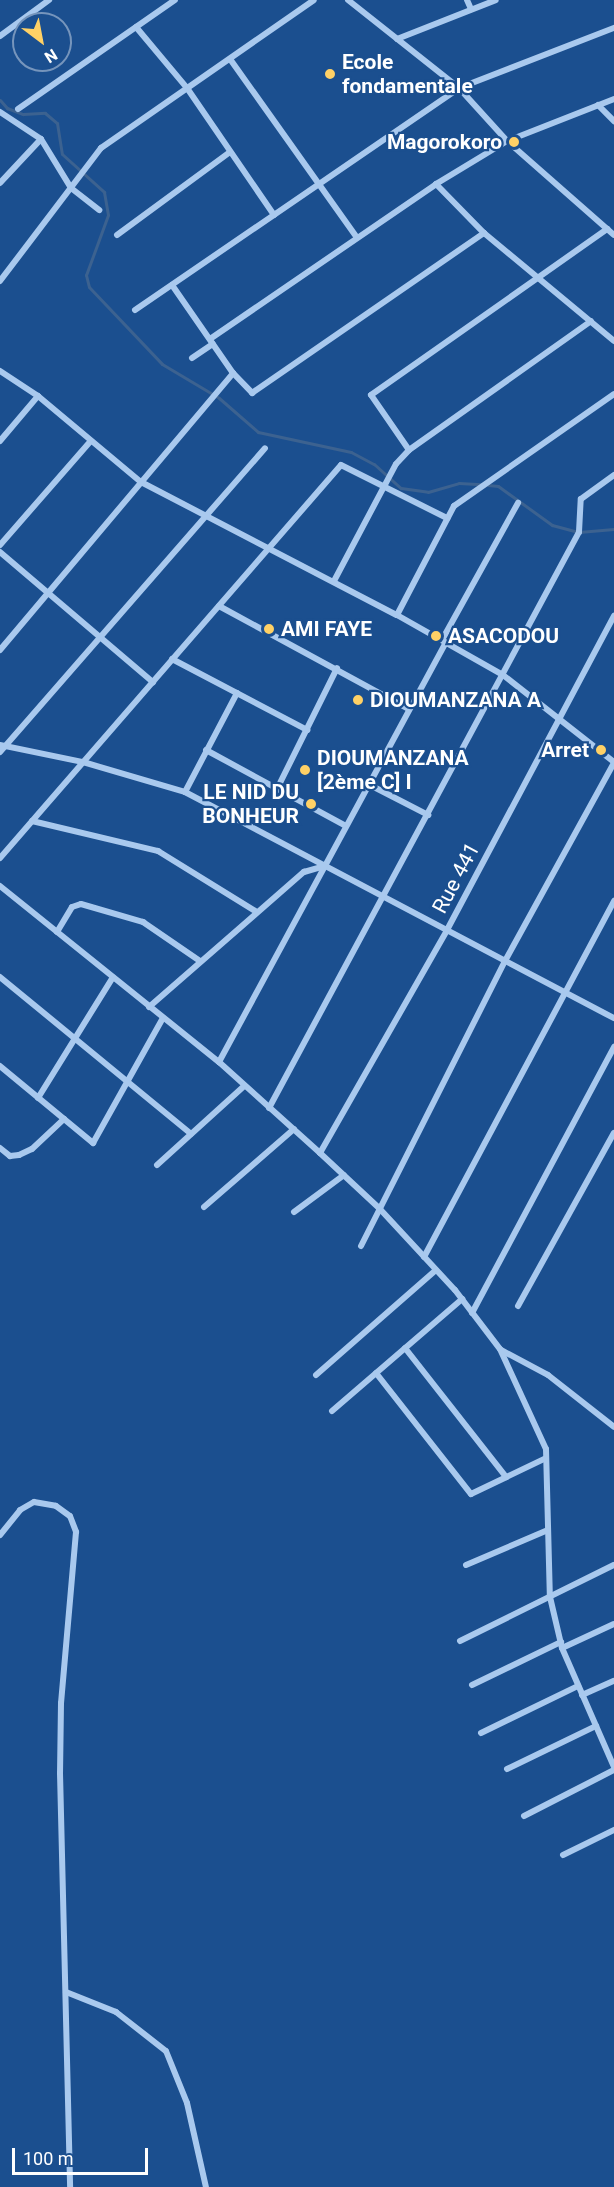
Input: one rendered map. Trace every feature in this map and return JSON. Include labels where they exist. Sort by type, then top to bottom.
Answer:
[{"type":"street","points":[[0,36],[50,0]]},
{"type":"street","points":[[18,109],[175,0]]},
{"type":"street","points":[[0,281],[101,148],[314,0]]},
{"type":"street","points":[[348,0],[459,88],[507,141],[614,236]]},
{"type":"street","points":[[467,0],[471,9]]},
{"type":"street","points":[[397,39],[496,0]]},
{"type":"street","points":[[136,27],[187,88],[274,214]]},
{"type":"street","points":[[135,310],[459,88],[614,28]]},
{"type":"street","points":[[230,59],[357,238]]},
{"type":"street","points":[[192,358],[212,341],[436,184],[507,141],[614,99]]},
{"type":"street","points":[[598,105],[614,121]]},
{"type":"street","points":[[0,112],[40,139],[71,188],[99,210]]},
{"type":"street","points":[[0,183],[40,139]]},
{"type":"street","points":[[117,235],[230,152]]},
{"type":"street","points":[[436,184],[484,233],[614,341]]},
{"type":"street","points":[[409,450],[371,395],[607,229]]},
{"type":"street","points":[[172,285],[233,373],[252,393],[484,233]]},
{"type":"street","points":[[334,581],[396,464],[409,450],[591,321]]},
{"type":"street","points":[[0,371],[38,396],[141,482],[208,514],[334,581],[503,675],[560,717],[614,763],[505,961],[361,1246]]},
{"type":"street","points":[[0,650],[233,373]]},
{"type":"street","points":[[397,615],[454,506],[614,394]]},
{"type":"street","points":[[0,441],[38,396]]},
{"type":"street","points":[[0,544],[90,441]]},
{"type":"street","points":[[0,752],[2,746],[265,448]]},
{"type":"street","points":[[0,858],[341,465],[447,518]]},
{"type":"street","points":[[269,1108],[579,532],[581,499],[614,475]]},
{"type":"street","points":[[219,1062],[326,866],[518,503]]},
{"type":"street","points":[[0,552],[153,682]]},
{"type":"street","points":[[219,606],[409,709]]},
{"type":"street","name":"Rue 441","points":[[320,1153],[447,930],[614,616]]},
{"type":"street","points":[[172,659],[307,730]]},
{"type":"street","points":[[277,789],[337,668]]},
{"type":"street","points":[[185,792],[237,693]]},
{"type":"street","points":[[2,746],[83,762],[185,792],[614,1018]]},
{"type":"street","points":[[206,750],[346,826]]},
{"type":"street","points":[[368,784],[428,815]]},
{"type":"street","points":[[32,821],[158,850],[255,911]]},
{"type":"street","points":[[149,1007],[255,911],[304,872],[326,866]]},
{"type":"street","points":[[0,886],[219,1062],[380,1208],[462,1299],[500,1349],[546,1449],[550,1597],[561,1645],[614,1768],[524,1816]]},
{"type":"street","points":[[424,1257],[614,902]]},
{"type":"street","points":[[57,932],[72,907],[81,904],[143,922],[200,962]]},
{"type":"street","points":[[0,977],[191,1134]]},
{"type":"street","points":[[38,1098],[112,977]]},
{"type":"street","points":[[0,1066],[93,1143],[163,1018]]},
{"type":"street","points":[[472,1312],[614,1047]]},
{"type":"street","points":[[157,1165],[244,1086]]},
{"type":"street","points":[[0,1148],[10,1156],[20,1155],[33,1149],[64,1119]]},
{"type":"street","points":[[204,1207],[294,1129]]},
{"type":"street","points":[[518,1306],[614,1133]]},
{"type":"street","points":[[606,1147],[614,1151]]},
{"type":"street","points":[[294,1212],[344,1175]]},
{"type":"street","points":[[316,1375],[436,1270]]},
{"type":"street","points":[[332,1410],[462,1299]]},
{"type":"street","points":[[405,1348],[506,1477]]},
{"type":"street","points":[[500,1349],[548,1375],[614,1427]]},
{"type":"street","points":[[376,1372],[471,1494],[546,1458]]},
{"type":"street","points":[[0,1535],[20,1510],[34,1502],[56,1506],[70,1516],[76,1533],[61,1703],[70,2187]]},
{"type":"street","points":[[466,1565],[548,1530]]},
{"type":"street","points":[[460,1641],[614,1565]]},
{"type":"street","points":[[472,1685],[614,1624]]},
{"type":"street","points":[[582,1695],[614,1681]]},
{"type":"street","points":[[482,1732],[578,1686]]},
{"type":"street","points":[[507,1769],[596,1726]]},
{"type":"street","points":[[562,1855],[614,1830]]},
{"type":"street","points":[[66,1992],[116,2012],[166,2051],[187,2103],[206,2187]]},
{"type":"waterway","points":[[0,100],[7,108],[23,114],[45,113],[57,123],[62,154],[104,192],[108,215],[86,275],[89,287],[162,364],[219,398],[258,432],[351,452],[374,464],[401,488],[428,492],[459,483],[481,484]]},
{"type":"waterway","points":[[488,485],[498,486],[552,525],[579,532],[614,529]]},
{"type":"place","name":"Ecole fondamentale","points":[[330,74]]},
{"type":"place","name":"Magorokoro","points":[[514,142]]},
{"type":"place","name":"AMI FAYE","points":[[269,629]]},
{"type":"place","name":"ASACODOU","points":[[436,636]]},
{"type":"place","name":"DIOUMANZANA A","points":[[358,700]]},
{"type":"place","name":"Arret","points":[[601,750]]},
{"type":"place","name":"DIOUMANZANA [2ème C] I","points":[[305,770]]},
{"type":"place","name":"LE NID DU BONHEUR","points":[[311,804]]}]
